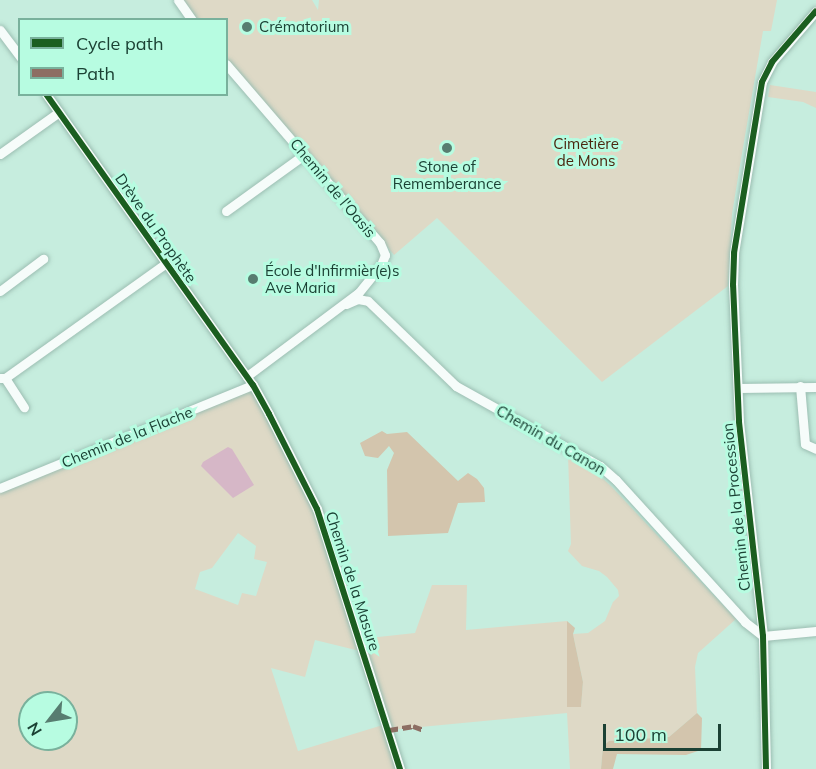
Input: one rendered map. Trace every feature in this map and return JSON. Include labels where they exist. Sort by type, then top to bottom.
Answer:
[{"type":"street","points":[[178,0],[191,18]]},
{"type":"street","name":"Chemin de la Procession","points":[[766,769],[763,636],[745,481],[733,285],[734,253],[762,82],[772,62],[816,11]]},
{"type":"street","points":[[0,30],[18,54]]},
{"type":"street","name":"Chemin de l'Oasis","points":[[228,66],[384,248],[384,260],[358,293],[247,376]]},
{"type":"street","name":"Drève du Prophète","points":[[47,96],[247,376]]},
{"type":"street","points":[[0,154],[59,112]]},
{"type":"street","points":[[225,211],[305,154]]},
{"type":"street","points":[[0,291],[43,259]]},
{"type":"street","points":[[24,407],[2,378],[166,263]]},
{"type":"street","name":"Chemin du Canon","points":[[346,304],[358,298],[368,301],[456,386],[600,466],[616,480],[745,622],[763,636]]},
{"type":"street","name":"Chemin de la Masure","points":[[247,376],[317,509],[400,769]]},
{"type":"street","name":"Chemin de la Flache","points":[[0,488],[253,385]]},
{"type":"street","points":[[800,386],[805,444],[816,449]]},
{"type":"street","points":[[738,388],[816,387]]},
{"type":"street","points":[[763,636],[816,631]]},
{"type":"green space","name":"Cimetière de Mons","points":[[178,0],[312,0],[318,10],[319,0],[777,0],[771,31],[763,31],[740,165],[732,214],[728,286],[602,382],[437,218],[394,255],[286,127],[228,65],[228,18],[191,18]]},
{"type":"green space","points":[[770,85],[816,92],[816,108],[803,102],[768,97]]},
{"type":"green space","points":[[253,385],[305,485],[360,639],[415,633],[432,585],[467,585],[466,630],[567,621],[567,706],[581,706],[583,682],[573,634],[588,633],[605,621],[613,602],[619,596],[618,590],[607,577],[599,571],[582,566],[568,551],[571,544],[568,455],[592,469],[611,486],[736,619],[698,653],[695,667],[697,713],[669,737],[609,741],[603,746],[601,769],[570,769],[567,713],[389,730],[400,769],[0,769],[0,488]],"holes":[[[238,533],[256,546],[254,559],[267,562],[256,596],[242,593],[238,605],[195,589],[200,572],[212,568]],[[315,640],[364,652],[386,724],[298,751],[271,668],[305,677]]]},
{"type":"shaded area","points":[[382,431],[387,434],[407,432],[458,481],[468,473],[477,479],[484,488],[485,502],[458,503],[448,533],[388,536],[387,470],[394,453],[389,446],[378,458],[365,456],[360,443]]},
{"type":"shaded area","points":[[228,447],[232,449],[254,485],[233,498],[201,466],[203,462]]},
{"type":"shaded area","points":[[567,621],[575,628],[573,634],[583,682],[581,707],[567,707]]},
{"type":"shaded area","points":[[697,713],[702,718],[701,750],[686,755],[617,754],[613,769],[601,769],[603,746],[609,741],[669,737]]},
{"type":"marked path","points":[[389,730],[413,726],[424,730]]},
{"type":"cycle path","points":[[766,769],[763,636],[739,421],[733,285],[734,253],[762,82],[772,62],[816,11]]},
{"type":"cycle path","points":[[47,96],[253,385],[269,414],[317,509],[400,769]]},
{"type":"place","name":"Crématorium","points":[[247,27]]},
{"type":"place","name":"Stone of Rememberance","points":[[447,148]]},
{"type":"place","name":"École d'Infirmièr(e)s Ave Maria","points":[[253,279]]}]
